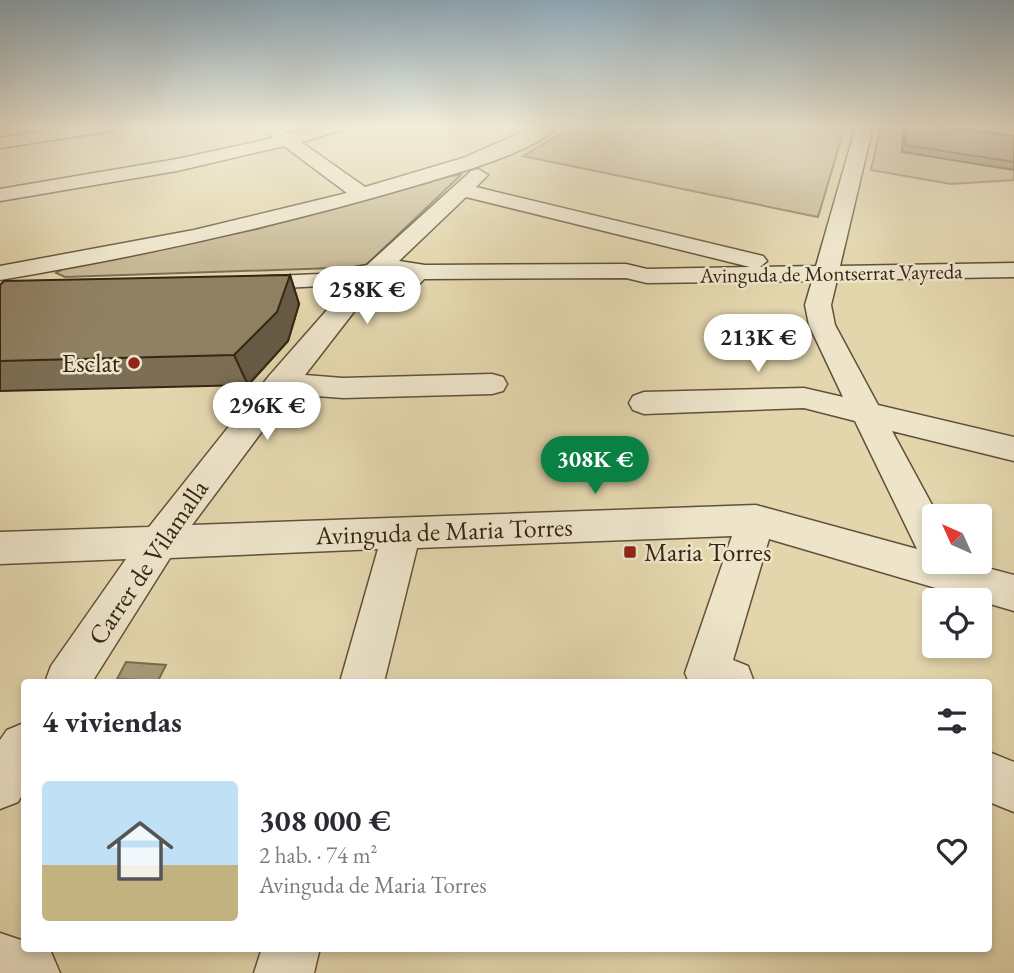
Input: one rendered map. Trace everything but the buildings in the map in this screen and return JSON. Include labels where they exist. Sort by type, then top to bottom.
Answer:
[{"type":"street","points":[[0,195],[141,171]]},
{"type":"street","points":[[331,171],[363,195]]},
{"type":"street","points":[[0,273],[216,233],[363,195],[439,171]]},
{"type":"street","points":[[471,171],[478,174]]},
{"type":"street","points":[[410,261],[462,190],[482,171]]},
{"type":"street","points":[[853,171],[818,305],[822,325],[922,522]]},
{"type":"street","points":[[462,190],[755,261],[760,274]]},
{"type":"street","name":"Avinguda de Montserrat Vayreda","points":[[410,261],[473,274],[626,271],[647,276],[1014,270]]},
{"type":"street","name":"Carrer de Vilamalla","points":[[69,679],[159,542],[280,383],[365,290],[413,278],[410,261]]},
{"type":"street","points":[[0,290],[50,289],[37,283],[38,278],[42,271],[63,263]]},
{"type":"street","name":"Avinguda de Montserrat Vayreda","points":[[225,284],[319,281],[365,290],[638,282],[647,276]]},
{"type":"street","points":[[280,383],[343,387],[492,384]]},
{"type":"street","points":[[644,402],[804,398],[1014,449]]},
{"type":"street","points":[[724,679],[707,673],[755,520]]},
{"type":"street","name":"Avinguda de Maria Torres","points":[[0,548],[755,520],[922,556]]},
{"type":"street","points":[[363,679],[402,533]]},
{"type":"street","name":"Avinguda de Maria Torres","points":[[973,574],[1014,593]]},
{"type":"street","points":[[0,784],[21,752]]},
{"type":"street","points":[[992,778],[1014,786]]},
{"type":"street","points":[[284,973],[290,952]]},
{"type":"street","points":[[0,962],[30,973]]},
{"type":"shaded area","points":[[598,171],[832,171],[818,217]]},
{"type":"shaded area","points":[[879,171],[1014,171],[1014,180],[951,184]]},
{"type":"shaded area","points":[[461,175],[364,267],[65,277],[56,273],[65,268],[257,229],[447,176]]},
{"type":"shaded area","points":[[126,662],[166,665],[159,679],[117,679]]},
{"type":"place","name":"Esclat","points":[[134,363]]},
{"type":"place","name":"Maria Torres","points":[[630,552]]}]
